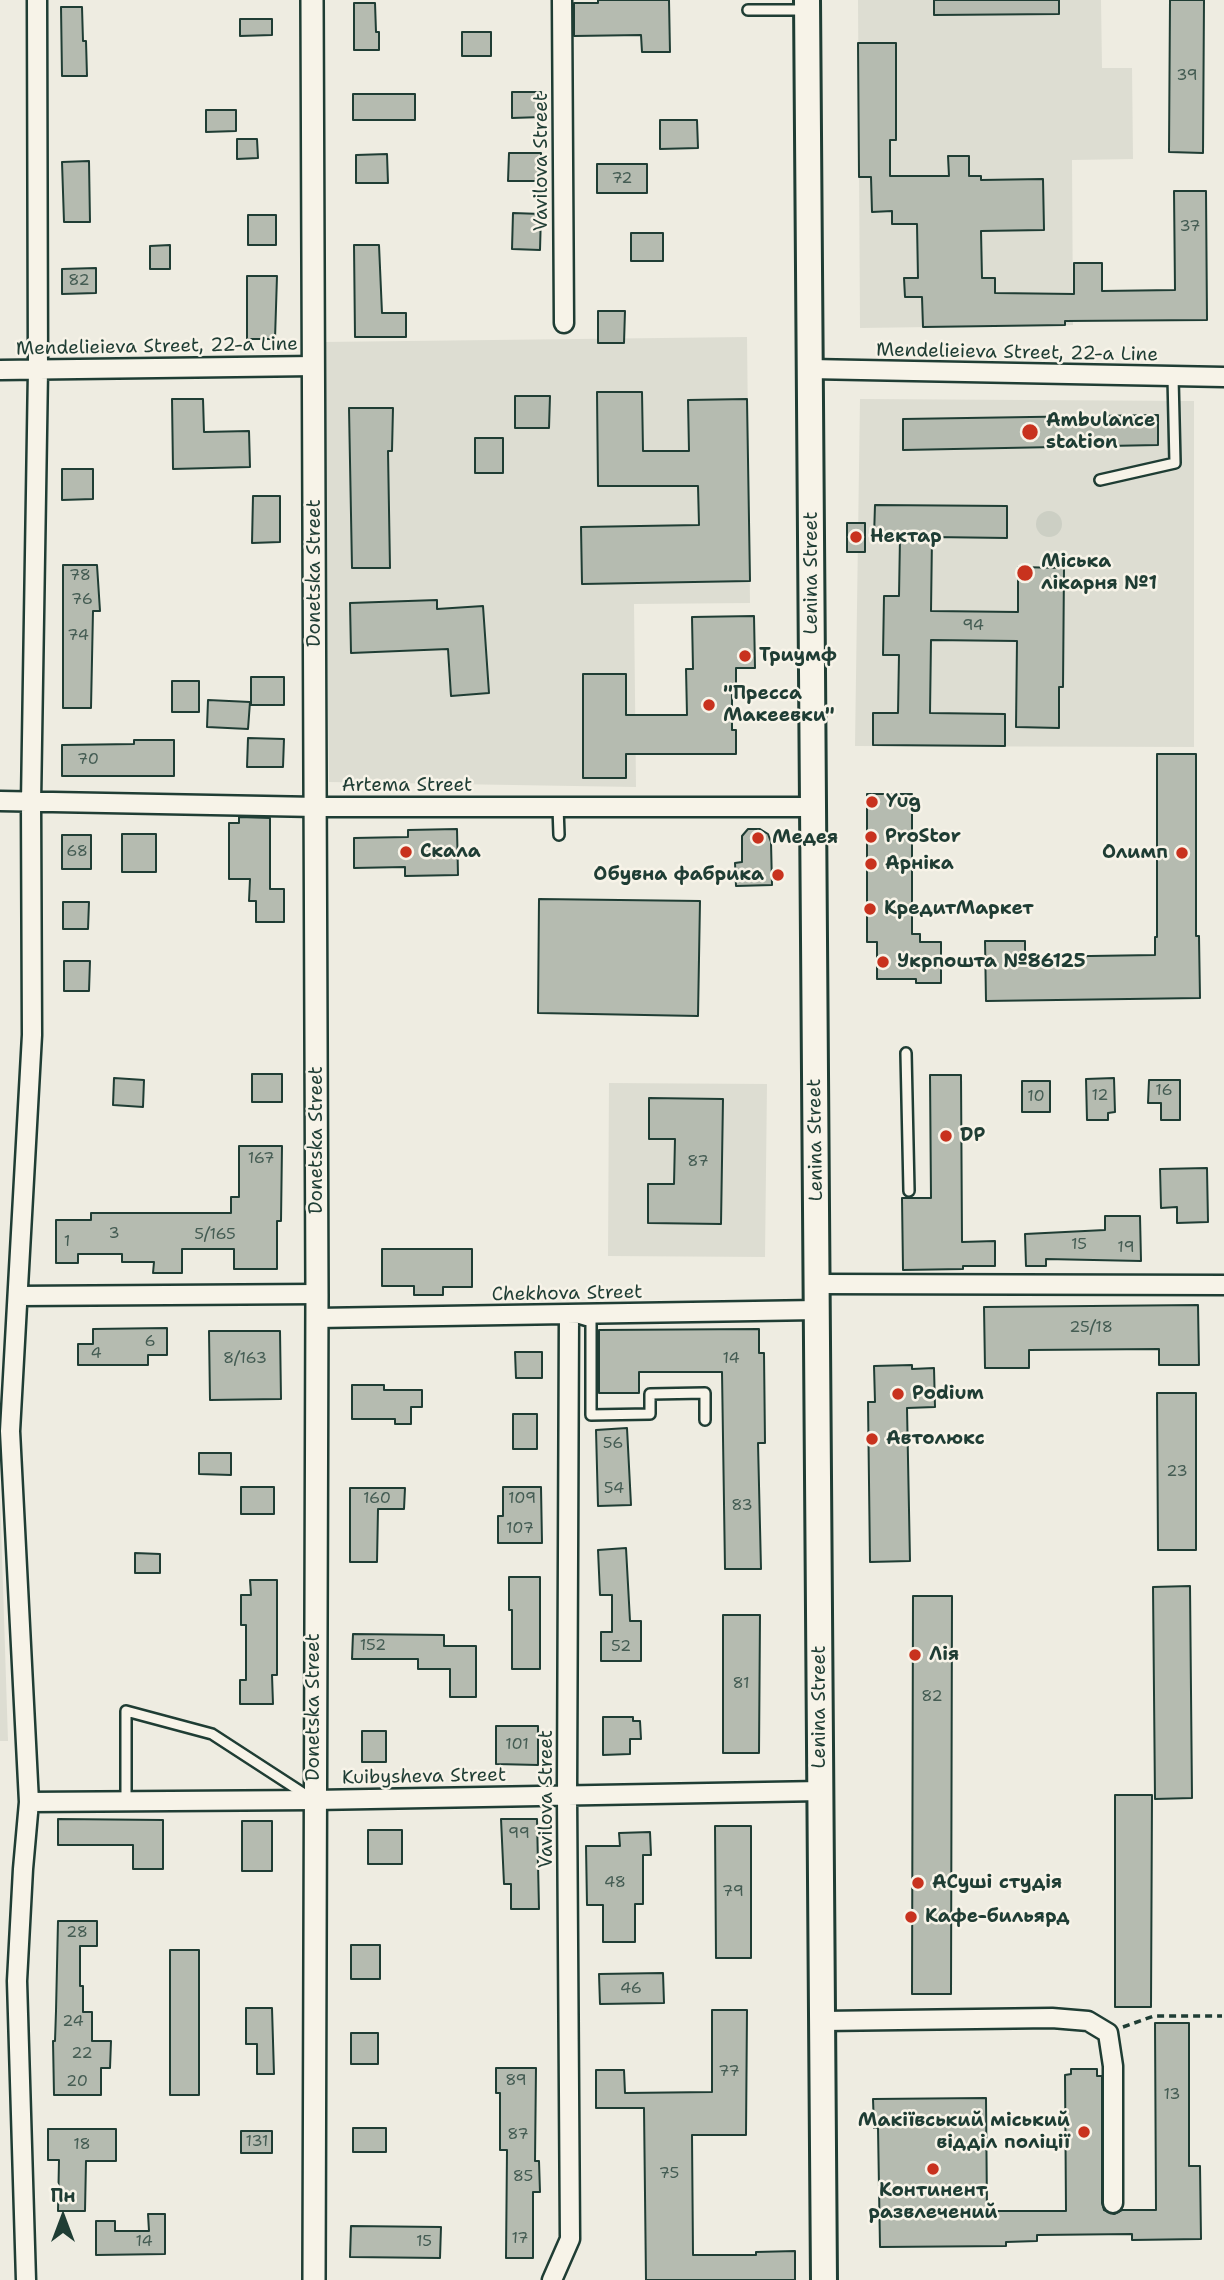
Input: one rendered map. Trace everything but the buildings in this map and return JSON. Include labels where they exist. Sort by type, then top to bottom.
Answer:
[{"type":"main road","name":"Lenina Street","points":[[807,5],[824,2280]]},
{"type":"street","points":[[26,2280],[18,1981],[29,1802],[10,1431],[32,1035],[31,802],[38,369],[37,0]]},
{"type":"street","name":"Donetska Street","points":[[312,0],[317,807],[314,2280]]},
{"type":"street","name":"Vavilova Street","points":[[562,0],[564,323]]},
{"type":"street","name":"Mendelieieva Street, 22-a Line","points":[[0,370],[314,366]]},
{"type":"street","name":"Mendelieieva Street, 22-a Line","points":[[810,369],[1224,377]]},
{"type":"street","name":"Artema Street","points":[[0,801],[317,807],[813,807]]},
{"type":"street","points":[[818,1284],[1224,1285]]},
{"type":"street","points":[[18,1296],[317,1294]]},
{"type":"street","name":"Chekhova Street","points":[[317,1318],[817,1310]]},
{"type":"street","name":"Vavilova Street","points":[[552,2280],[570,2239],[567,1796],[569,1315]]},
{"type":"street","name":"Kuibysheva Street","points":[[29,1802],[821,1791]]},
{"type":"street","points":[[823,2021],[1052,2018],[1088,2021],[1108,2032],[1113,2066],[1113,2203]]},
{"type":"lane","points":[[748,10],[807,5]]},
{"type":"lane","points":[[1100,480],[1175,463],[1173,377]]},
{"type":"lane","points":[[558,807],[559,835]]},
{"type":"lane","points":[[905,1053],[909,1191]]},
{"type":"lane","points":[[569,1315],[591,1322],[591,1415],[650,1414],[650,1394],[705,1393],[705,1420]]},
{"type":"lane","points":[[126,1801],[126,1711],[212,1734],[314,1800]]},
{"type":"path","points":[[1108,2032],[1154,2016],[1222,2016]]},
{"type":"shaded area","points":[[858,0],[1101,0],[1102,68],[1132,68],[1133,159],[1072,160],[1073,325],[860,328]]},
{"type":"shaded area","points":[[747,337],[750,603],[634,604],[636,787],[329,782],[323,342]]},
{"type":"shaded area","name":"Міська лікарня №1","points":[[860,399],[1194,401],[1194,747],[855,746]]},
{"type":"shaded area","points":[[1049,511],[1058,515],[1062,524],[1058,533],[1049,537],[1040,533],[1036,524],[1040,515]]},
{"type":"shaded area","points":[[609,1083],[767,1084],[765,1257],[608,1256]]},
{"type":"shaded area","points":[[0,1494],[8,1741],[0,1741]]},
{"type":"place","name":"Ambulance station","points":[[1030,432]]},
{"type":"place","name":"Нектар","points":[[856,537]]},
{"type":"place","name":"Міська лікарня №1","points":[[1025,573]]},
{"type":"place","name":"Триумф","points":[[745,656]]},
{"type":"place","name":"\"Пресса Макеевки\"","points":[[709,705]]},
{"type":"place","name":"Yug","points":[[872,802]]},
{"type":"place","name":"ProStor","points":[[871,837]]},
{"type":"place","name":"Медея","points":[[758,838]]},
{"type":"place","name":"Скала","points":[[406,852]]},
{"type":"place","name":"Олимп","points":[[1182,853]]},
{"type":"place","name":"Арніка","points":[[871,864]]},
{"type":"place","name":"Обувна фабрика","points":[[778,875]]},
{"type":"place","name":"КредитМаркет","points":[[870,909]]},
{"type":"place","name":"Укрпошта №86125","points":[[883,962]]},
{"type":"place","name":"DP","points":[[946,1136]]},
{"type":"place","name":"Podium","points":[[898,1394]]},
{"type":"place","name":"Автолюкс","points":[[872,1439]]},
{"type":"place","name":"Лія","points":[[915,1655]]},
{"type":"place","name":"АСуші студія","points":[[918,1883]]},
{"type":"place","name":"Кафе-бильярд","points":[[911,1917]]},
{"type":"place","name":"Макіївський міський відділ поліції","points":[[1084,2132]]},
{"type":"place","name":"Континент развлечений","points":[[933,2169]]}]
